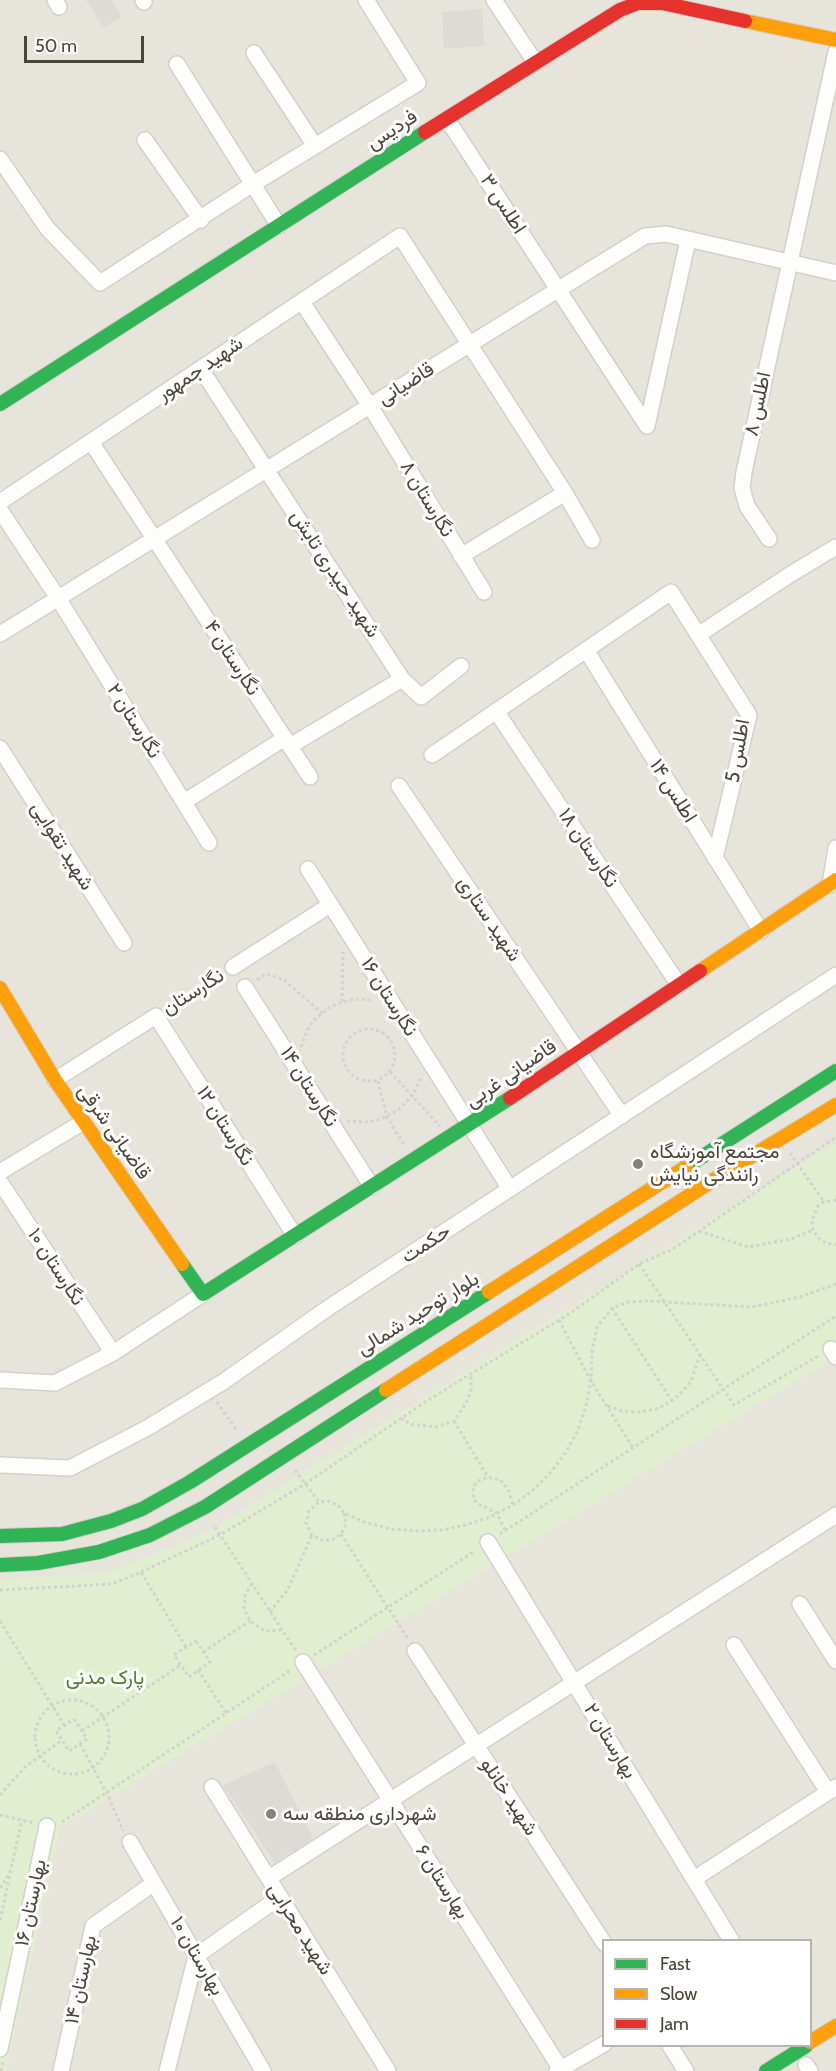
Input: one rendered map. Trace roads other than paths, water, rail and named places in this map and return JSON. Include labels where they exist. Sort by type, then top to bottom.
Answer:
[{"type":"street","points":[[0,159],[47,228],[100,283],[254,184],[418,83],[366,0]]},
{"type":"street","points":[[494,0],[535,62]]},
{"type":"street","points":[[506,0],[507,18]]},
{"type":"street","name":"فردیس","points":[[0,404],[535,62],[638,1],[662,3],[836,40]]},
{"type":"street","name":"اطلس ۸","points":[[769,539],[747,506],[742,488],[744,472],[836,52]]},
{"type":"street","points":[[254,53],[315,146]]},
{"type":"street","points":[[177,64],[279,226]]},
{"type":"street","name":"اطلس ۳","points":[[447,118],[647,426],[688,240]]},
{"type":"street","points":[[145,140],[201,220]]},
{"type":"street","name":"قاضیانی","points":[[0,634],[645,236],[666,234],[836,273]]},
{"type":"street","name":"شهید جمهور","points":[[0,502],[400,236],[470,344]]},
{"type":"street","name":"نگارستان ۸","points":[[302,302],[370,406],[484,592]]},
{"type":"street","points":[[470,344],[592,540]]},
{"type":"street","name":"شهید حیدری تابش","points":[[201,369],[402,679]]},
{"type":"street","name":"نگارستان ۴","points":[[91,442],[310,777]]},
{"type":"street","points":[[461,556],[565,494]]},
{"type":"street","name":"نگارستان ۲","points":[[0,510],[58,598],[209,843]]},
{"type":"street","points":[[698,635],[836,547]]},
{"type":"street","name":"اطلس 5","points":[[586,651],[671,592],[749,715],[715,858]]},
{"type":"street","points":[[432,755],[586,651]]},
{"type":"street","name":"اطلس ۱۴","points":[[586,651],[760,931]]},
{"type":"street","points":[[184,802],[402,679],[421,697],[461,666]]},
{"type":"street","name":"نگارستان ۱۸","points":[[496,711],[680,985]]},
{"type":"street","name":"شهید تقوایی","points":[[0,748],[124,943]]},
{"type":"street","name":"شهید ستاری","points":[[399,786],[622,1116]]},
{"type":"street","points":[[833,882],[836,848]]},
{"type":"street","name":"نگارستان ۱۶","points":[[308,869],[510,1189]]},
{"type":"street","name":"قاضیانی غربی","points":[[203,1294],[469,1126],[833,882]]},
{"type":"street","name":"نگارستان","points":[[233,967],[330,905]]},
{"type":"street","name":"حکمت","points":[[0,1465],[70,1468],[147,1428],[209,1390],[328,1308],[836,975]]},
{"type":"street","name":"نگارستان ۱۴","points":[[245,987],[372,1187]]},
{"type":"street","name":"قاضیانی شرقی","points":[[0,988],[55,1080],[203,1294]]},
{"type":"street","name":"نگارستان","points":[[55,1080],[156,1016]]},
{"type":"street","name":"نگارستان ۱۲","points":[[156,1016],[294,1236]]},
{"type":"street","name":"بلوار توحید شمالی","points":[[0,1536],[62,1534],[111,1521],[142,1509],[190,1482],[836,1071]]},
{"type":"street","points":[[0,1565],[38,1563],[99,1552],[150,1535],[205,1507],[836,1105]]},
{"type":"street","points":[[0,1172],[83,1122]]},
{"type":"street","name":"نگارستان ۱۰","points":[[0,1182],[113,1353]]},
{"type":"street","points":[[0,1380],[55,1383],[113,1353],[203,1294]]},
{"type":"street","points":[[269,1878],[836,1515]]},
{"type":"street","name":"بهارستان ۲","points":[[488,1542],[694,1879],[724,1938]]},
{"type":"street","points":[[800,1604],[836,1661]]},
{"type":"street","points":[[694,1879],[832,1790],[734,1645]]},
{"type":"street","name":"شهید خانلو","points":[[415,1651],[602,1941]]},
{"type":"street","name":"بهارستان ۶","points":[[303,1662],[560,2070]]},
{"type":"street","name":"شهید محرابی","points":[[212,1787],[388,2071]]},
{"type":"street","name":"بهارستان ۱۶","points":[[2,2055],[50,1827]]},
{"type":"street","name":"بهارستان ۱۰","points":[[130,1842],[263,2071]]},
{"type":"street","name":"بهارستان ۱۴","points":[[61,2071],[93,1926],[154,1883]]},
{"type":"street","points":[[166,2071],[196,1956],[280,1897]]},
{"type":"street","points":[[812,2040],[836,2026]]},
{"type":"street","points":[[560,2070],[602,2045]]},
{"type":"street","points":[[671,2047],[686,2071]]},
{"type":"street","points":[[766,2071],[801,2047]]},
{"type":"place","name":"مجتمع آموزشگاه رانندگی نیایش","points":[[638,1164]]},
{"type":"place","name":"شهرداری منطقه سه","points":[[271,1814]]},
{"type":"park label","name":"پارک مدنی","points":[[105,1678]]}]
